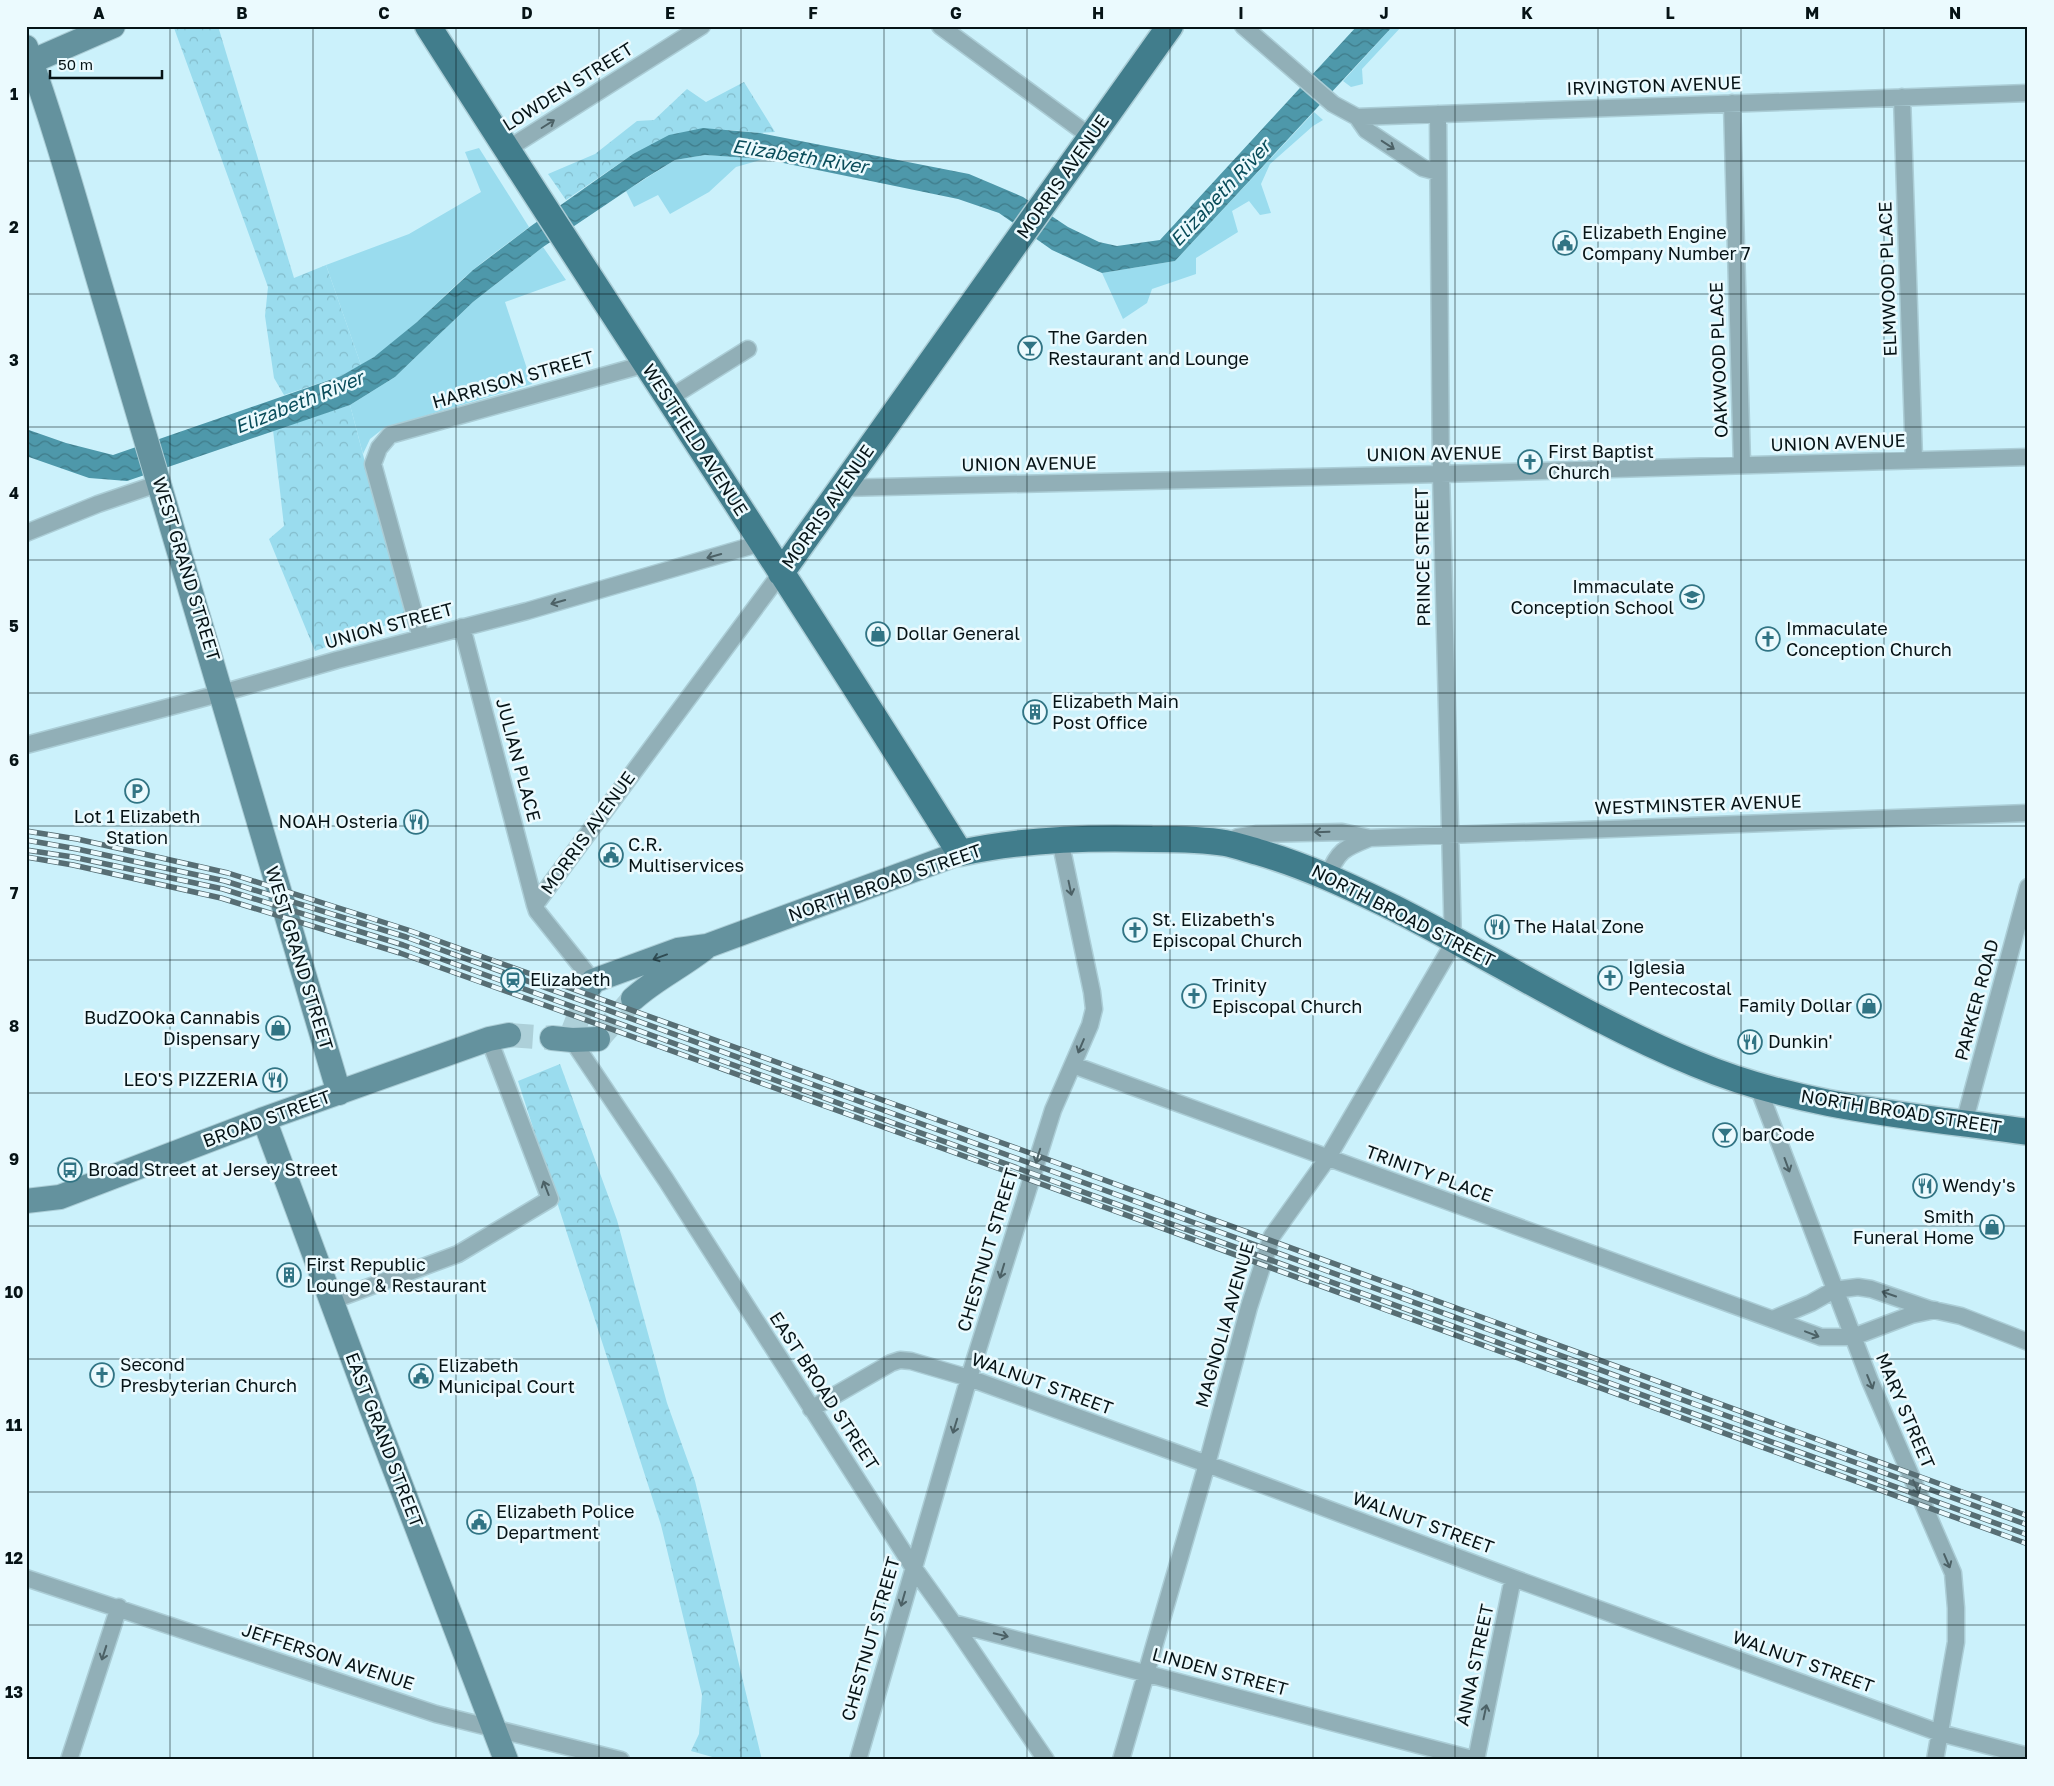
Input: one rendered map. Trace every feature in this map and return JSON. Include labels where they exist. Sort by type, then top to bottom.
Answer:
[{"type":"main road","name":"WESTFIELD AVENUE","points":[[428,26],[506,150],[852,682],[960,853]]},
{"type":"main road","name":"MORRIS AVENUE","points":[[781,573],[1170,26]]},
{"type":"main road","name":"NORTH BROAD STREET","points":[[960,853],[995,846],[1060,840],[1123,838],[1226,843],[1295,863],[1328,876],[1630,1033],[1696,1064],[1758,1086],[1830,1104],[2028,1132]]},
{"type":"street","points":[[28,58],[113,26]]},
{"type":"street","name":"LOWDEN STREET","points":[[506,150],[702,26]]},
{"type":"street","points":[[940,26],[1091,137]]},
{"type":"street","points":[[1243,26],[1334,104],[1356,117],[1366,130],[1431,170]]},
{"type":"street","name":"WEST GRAND STREET","points":[[28,58],[148,442],[222,693],[245,780],[339,1093]]},
{"type":"street","name":"IRVINGTON AVENUE","points":[[1356,117],[2028,94]]},
{"type":"street","name":"ELMWOOD PLACE","points":[[1902,97],[1914,460]]},
{"type":"street","name":"OAKWOOD PLACE","points":[[1732,103],[1742,465]]},
{"type":"street","name":"PRINCE STREET","points":[[1438,114],[1431,170],[1453,940]]},
{"type":"street","points":[[668,399],[748,349]]},
{"type":"street","name":"HARRISON STREET","points":[[421,638],[373,464],[379,448],[390,435],[646,364]]},
{"type":"street","name":"UNION AVENUE","points":[[840,488],[1441,474],[2028,457]]},
{"type":"street","points":[[26,533],[158,477]]},
{"type":"street","name":"UNION STREET","points":[[26,745],[462,626],[527,611],[761,543]]},
{"type":"street","name":"MORRIS AVENUE","points":[[592,983],[537,911],[535,905],[781,573]]},
{"type":"street","name":"JULIAN PLACE","points":[[462,626],[535,905]]},
{"type":"street","name":"WESTMINSTER AVENUE","points":[[1226,843],[1256,834],[1342,832],[1370,838],[2028,813]]},
{"type":"street","name":"WESTMINSTER AVENUE","points":[[1328,876],[1334,860],[1348,848],[1370,838]]},
{"type":"street","name":"CHESTNUT STREET","points":[[858,1760],[969,1378],[1052,1110],[1090,1025],[1094,1009],[1060,840]]},
{"type":"street","name":"NORTH BROAD STREET","points":[[592,983],[678,950],[707,946],[960,853]]},
{"type":"street","name":"PARKER ROAD","points":[[1964,1123],[2028,887]]},
{"type":"street","name":"MAGNOLIA AVENUE","points":[[1121,1760],[1207,1464],[1249,1307],[1272,1236],[1327,1159],[1454,944],[1453,940]]},
{"type":"street","name":"NORTH BROAD STREET","points":[[633,999],[647,986],[683,965],[707,946]]},
{"type":"street","points":[[566,1036],[598,1039]]},
{"type":"street","name":"EAST BROAD STREET","points":[[566,1036],[666,1180],[913,1567],[954,1623],[1046,1760]]},
{"type":"street","points":[[331,1301],[458,1254],[550,1199],[499,1037]]},
{"type":"street","name":"BROAD STREET","points":[[26,1201],[60,1197],[264,1119],[499,1037]]},
{"type":"street","name":"TRINITY PLACE","points":[[1073,1065],[1820,1337],[1852,1337]]},
{"type":"street","name":"MARY STREET","points":[[1758,1086],[1852,1337],[1953,1573],[1956,1642],[1935,1760]]},
{"type":"street","name":"EAST GRAND STREET","points":[[264,1119],[331,1301],[506,1760]]},
{"type":"street","points":[[1773,1319],[1811,1303],[1834,1290],[1871,1289],[1961,1316],[2028,1342]]},
{"type":"street","points":[[1852,1337],[1911,1315],[1936,1310]]},
{"type":"street","name":"WALNUT STREET","points":[[811,1409],[890,1363],[900,1360],[912,1361],[969,1378],[1207,1464],[1513,1578],[1940,1733],[2028,1756]]},
{"type":"street","name":"JEFFERSON AVENUE","points":[[26,1578],[119,1607],[409,1705],[621,1760]]},
{"type":"street","name":"ANNA STREET","points":[[1476,1760],[1513,1578]]},
{"type":"street","points":[[69,1760],[119,1607]]},
{"type":"street","name":"LINDEN STREET","points":[[954,1623],[1476,1760]]},
{"type":"green space","points":[[177,26],[218,26],[294,278],[326,265],[361,365],[341,376],[284,395],[274,378],[265,316],[268,287],[174,28]]},
{"type":"green space","points":[[1393,26],[1402,26],[1362,69],[1363,84],[1351,87],[1343,81]]},
{"type":"green space","points":[[744,82],[775,132],[760,133],[731,130],[633,154],[566,200],[548,174],[595,154],[637,121],[654,120],[687,89],[706,102]]},
{"type":"green space","points":[[1314,112],[1323,120],[1313,126],[1270,164],[1261,184],[1271,213],[1260,215],[1249,201],[1232,211],[1238,232],[1196,258],[1196,274],[1152,289],[1147,303],[1123,319],[1102,273],[1175,261]]},
{"type":"green space","points":[[479,148],[529,227],[459,282],[406,333],[361,365],[326,265],[409,234],[481,192],[465,152]]},
{"type":"green space","points":[[705,155],[764,159],[736,167],[709,192],[670,214],[658,195],[634,207],[626,191],[675,160]]},
{"type":"green space","points":[[543,247],[566,280],[505,302],[532,384],[384,428],[370,439],[363,454],[350,405],[395,377],[473,302]]},
{"type":"green space","points":[[350,405],[406,618],[315,651],[269,539],[284,526],[273,430]]},
{"type":"green space","points":[[560,1064],[617,1220],[667,1403],[695,1481],[762,1760],[723,1760],[691,1751],[699,1734],[702,1695],[661,1525],[518,1081]]},
{"type":"water","name":"Elizabeth River","points":[[1357,26],[1393,26],[1175,261],[1102,273],[1052,250],[999,213],[958,199],[764,159],[705,155],[675,160],[543,247],[473,302],[395,377],[350,405],[127,481],[89,478],[26,456],[26,429],[66,443],[113,455],[341,376],[374,357],[417,322],[473,270],[531,226],[633,154],[669,135],[703,128],[760,133],[969,174],[1023,197],[1068,227],[1099,242],[1117,246],[1160,240]]},
{"type":"tunnel","points":[[573,1031],[591,985]]},
{"type":"tunnel","points":[[598,1039],[633,999]]},
{"type":"tunnel","points":[[509,1035],[552,1038]]},
{"type":"railway","points":[[26,831],[77,839],[228,873],[408,930],[1019,1149],[2028,1516]]},
{"type":"railway","points":[[26,840],[225,881],[406,937],[2028,1525]]},
{"type":"railway","points":[[26,850],[73,857],[223,889],[403,945],[2028,1535]]},
{"type":"railway","points":[[26,857],[73,865],[221,898],[400,953],[1011,1173],[2028,1544]]},
{"type":"place","name":"Elizabeth Engine Company Number 7","points":[[1565,243]]},
{"type":"place","name":"The Garden Restaurant and Lounge","points":[[1030,348]]},
{"type":"place","name":"First Baptist Church","points":[[1530,462]]},
{"type":"place","name":"Immaculate Conception School","points":[[1692,597]]},
{"type":"place","name":"Dollar General","points":[[878,634]]},
{"type":"place","name":"Immaculate Conception Church","points":[[1768,639]]},
{"type":"place","name":"Elizabeth Main Post Office","points":[[1035,712]]},
{"type":"place","name":"Lot 1 Elizabeth Station","points":[[137,791]]},
{"type":"place","name":"NOAH Osteria","points":[[416,822]]},
{"type":"place","name":"C.R. Multiservices","points":[[611,855]]},
{"type":"place","name":"The Halal Zone","points":[[1497,927]]},
{"type":"place","name":"St. Elizabeth's Episcopal Church","points":[[1135,930]]},
{"type":"place","name":"Iglesia Pentecostal","points":[[1610,978]]},
{"type":"place","name":"Elizabeth","points":[[513,980]]},
{"type":"place","name":"Trinity Episcopal Church","points":[[1194,996]]},
{"type":"place","name":"Family Dollar","points":[[1869,1006]]},
{"type":"place","name":"BudZOOka Cannabis Dispensary","points":[[278,1028]]},
{"type":"place","name":"Dunkin'","points":[[1750,1042]]},
{"type":"place","name":"LEO'S PIZZERIA","points":[[275,1080]]},
{"type":"place","name":"barCode","points":[[1725,1135]]},
{"type":"place","name":"Broad Street at Jersey Street","points":[[70,1170]]},
{"type":"place","name":"Wendy's","points":[[1925,1186]]},
{"type":"place","name":"Smith Funeral Home","points":[[1992,1227]]},
{"type":"place","name":"First Republic Lounge & Restaurant","points":[[289,1275]]},
{"type":"place","name":"Second Presbyterian Church","points":[[102,1375]]},
{"type":"place","name":"Elizabeth Municipal Court","points":[[421,1376]]},
{"type":"place","name":"Elizabeth Police Department","points":[[479,1522]]}]
